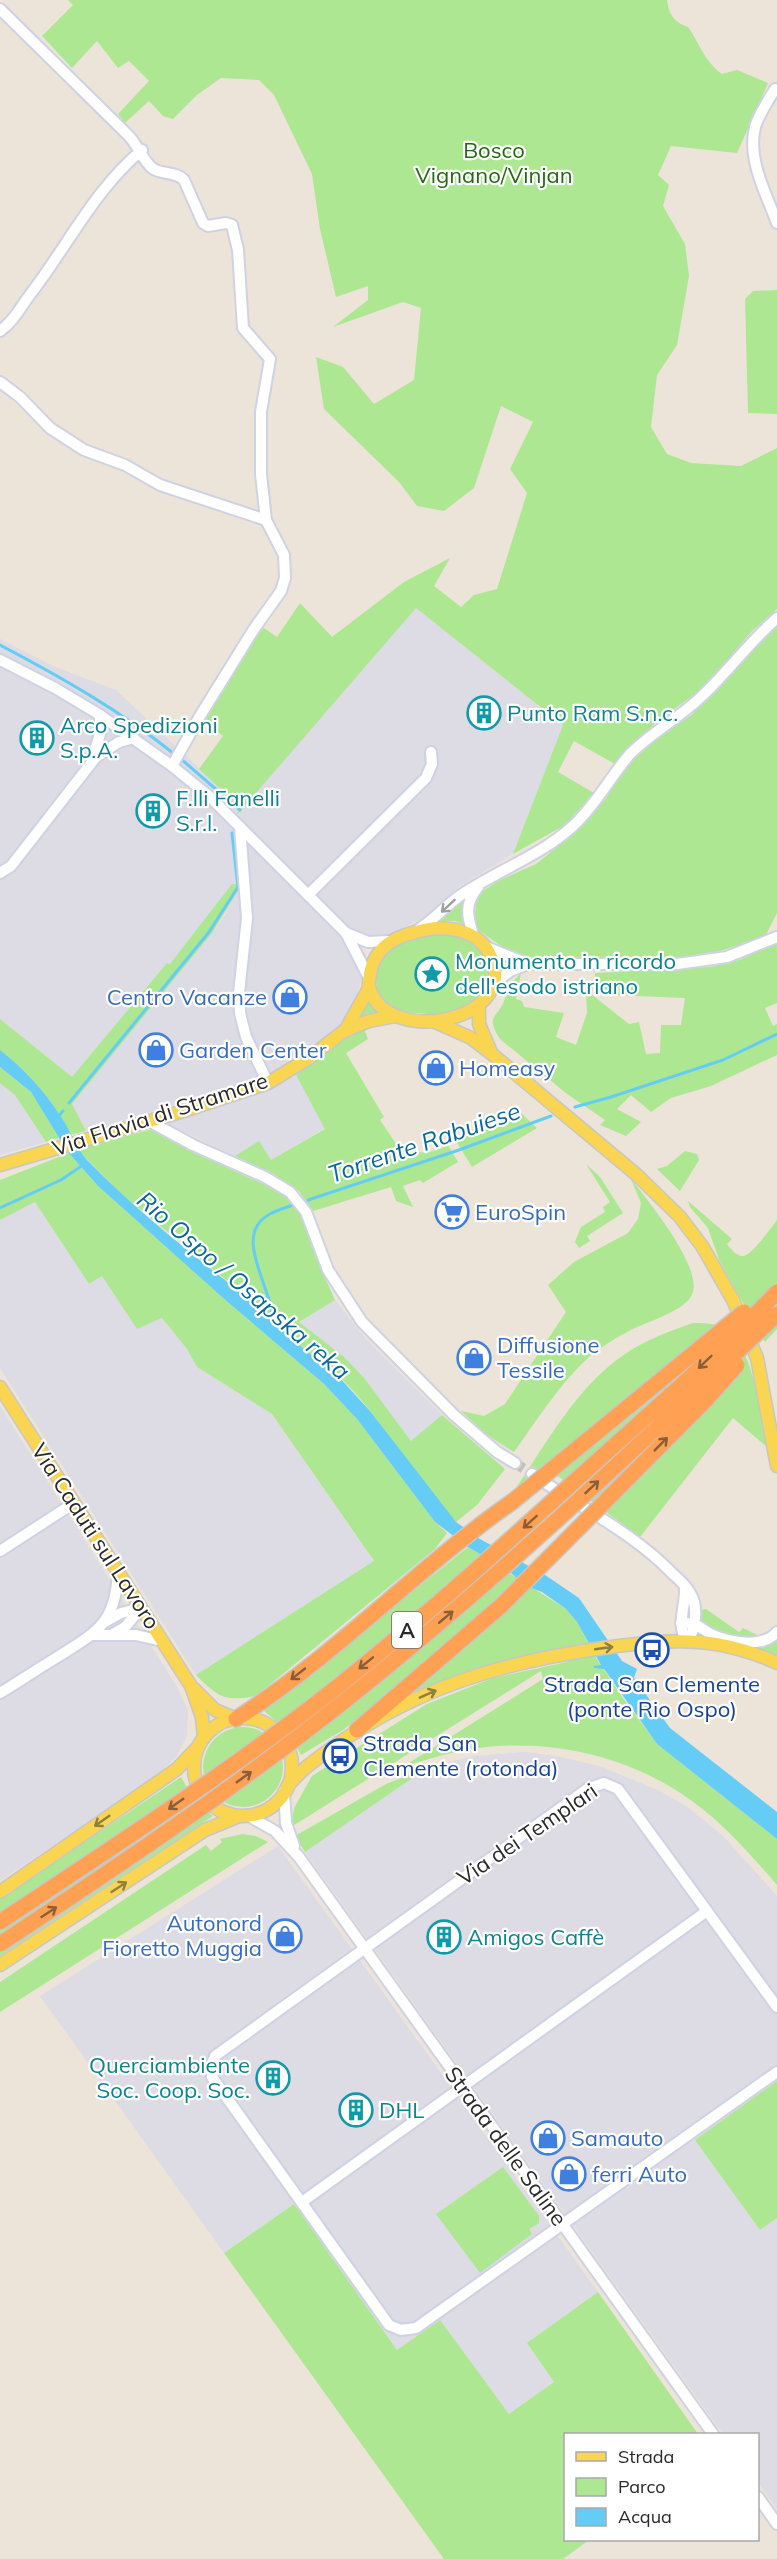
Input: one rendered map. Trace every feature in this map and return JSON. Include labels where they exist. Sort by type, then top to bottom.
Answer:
[{"type":"highway","points":[[236,1719],[282,1687],[355,1629],[468,1532],[512,1502],[777,1285]]},
{"type":"highway","name":"A","points":[[0,1922],[224,1771],[395,1640],[477,1570],[643,1419],[777,1292]]},
{"type":"highway","name":"A","points":[[0,1944],[143,1850],[341,1703],[492,1578],[777,1314]]},
{"type":"highway","points":[[357,1730],[502,1605],[705,1401],[777,1321]]},
{"type":"main road","name":"Via Flavia di Stramare","points":[[345,1031],[369,983],[372,966],[389,941],[416,931],[455,928],[474,937],[486,947]]},
{"type":"main road","points":[[486,947],[495,962],[496,982]]},
{"type":"main road","name":"Via Flavia di Stramare","points":[[0,1165],[187,1110],[268,1083],[309,1058],[345,1031],[369,1021],[396,1016],[435,1022],[459,1017],[479,1004],[496,982]]},
{"type":"main road","points":[[369,983],[380,1004],[396,1016]]},
{"type":"main road","points":[[479,1004],[479,1024],[492,1054]]},
{"type":"main road","points":[[435,1022],[471,1038],[492,1054],[654,1191],[680,1217],[702,1246],[733,1300],[757,1358],[777,1466]]},
{"type":"main road","name":"Via Caduti sul Lavoro","points":[[1,1390],[191,1686],[215,1710],[236,1719]]},
{"type":"main road","points":[[0,1965],[205,1830],[269,1809],[307,1766],[357,1730],[399,1707],[480,1672],[572,1652],[637,1643],[688,1642],[726,1646],[774,1661]]},
{"type":"main road","name":"Via Caduti sul Lavoro","points":[[191,1686],[202,1717],[201,1742]]},
{"type":"main road","points":[[0,1892],[177,1769],[216,1726],[236,1719],[258,1721],[273,1729],[284,1741],[292,1765],[286,1789]]},
{"type":"main road","points":[[201,1742],[194,1762],[199,1790],[212,1806],[227,1814],[244,1816]]},
{"type":"street","points":[[0,9],[142,150],[144,159],[153,168],[180,176],[184,180],[203,223],[208,226],[226,223],[232,225],[238,250],[243,328],[270,359],[263,393],[260,437],[266,520],[286,561],[282,587],[200,716],[172,766]]},
{"type":"street","points":[[775,89],[755,128],[754,155],[777,224]]},
{"type":"street","points":[[0,331],[14,319],[44,278],[107,184],[142,150]]},
{"type":"street","points":[[0,382],[20,397],[50,428],[84,450],[125,465],[160,485],[266,520]]},
{"type":"street","points":[[416,931],[430,922],[459,896],[540,852],[569,829],[589,808],[636,749],[700,699],[750,642],[777,618]]},
{"type":"street","points":[[0,660],[55,688],[100,715],[172,766],[240,827],[346,933],[369,983]]},
{"type":"street","points":[[92,760],[99,740],[100,715]]},
{"type":"street","points":[[0,873],[11,866],[92,760],[113,745],[134,738]]},
{"type":"street","points":[[308,895],[426,778],[432,764],[431,752]]},
{"type":"street","points":[[240,827],[247,918],[239,993],[240,1013],[246,1037],[268,1083]]},
{"type":"street","points":[[474,937],[467,906],[482,882]]},
{"type":"street","points":[[346,933],[368,942],[389,941]]},
{"type":"street","name":"Via Flavia di Stramare","points":[[496,982],[510,971],[528,964],[703,962],[727,957],[777,937]]},
{"type":"street","name":"Via Flavia di Stramare","points":[[486,947],[528,964]]},
{"type":"street","points":[[149,1120],[193,1145],[265,1177],[290,1192],[306,1212],[328,1270],[362,1322],[454,1415],[515,1463]]},
{"type":"street","points":[[532,1474],[630,1537],[651,1553],[685,1587],[691,1594],[694,1605],[694,1623],[688,1642]]},
{"type":"street","points":[[0,1551],[74,1503]]},
{"type":"street","points":[[0,1693],[93,1635],[104,1622],[117,1592],[118,1571]]},
{"type":"street","points":[[685,1587],[685,1607],[681,1623],[684,1637],[688,1642]]},
{"type":"street","points":[[104,1622],[121,1613],[141,1608]]},
{"type":"street","points":[[113,1634],[125,1627],[141,1608]]},
{"type":"street","points":[[681,1623],[694,1623],[715,1636],[742,1642],[754,1642],[775,1635]]},
{"type":"street","points":[[93,1635],[136,1635],[162,1641]]},
{"type":"street","name":"Via dei Templari","points":[[562,2225],[416,2328],[401,2330],[389,2325],[212,2077],[211,2066],[215,2056],[587,1789],[604,1783],[618,1789],[777,2007]]},
{"type":"street","name":"Strada delle Saline","points":[[286,1789],[283,1804],[287,1828],[299,1857]]},
{"type":"street","name":"Strada delle Saline","points":[[244,1816],[275,1831],[299,1857],[712,2433]]},
{"type":"street","points":[[302,2202],[707,1911]]},
{"type":"street","points":[[562,2225],[777,2072]]},
{"type":"street","points":[[759,2498],[777,2524]]},
{"type":"shaded area","points":[[416,608],[563,725],[513,854],[460,886],[423,918],[383,938],[374,947],[359,944],[367,958],[353,1009],[341,1026],[300,1057],[269,1075],[247,1083],[86,1131],[72,1104],[212,933],[229,909],[170,964],[167,963],[72,1077],[0,1019],[0,639],[53,666],[116,690],[239,806],[237,814]]},
{"type":"shaded area","points":[[296,1075],[325,1128],[271,1160],[259,1142],[235,1156],[170,1125],[171,1121],[264,1092]]},
{"type":"shaded area","points":[[0,1083],[15,1095],[46,1142],[0,1155]]},
{"type":"shaded area","points":[[35,1202],[89,1284],[102,1276],[137,1329],[162,1318],[187,1349],[197,1367],[272,1414],[374,1562],[196,1675],[0,1368],[0,1220]]},
{"type":"shaded area","points":[[335,1300],[365,1338],[442,1415],[411,1441],[365,1379],[299,1322]]},
{"type":"shaded area","points":[[0,1406],[177,1687],[188,1710],[187,1736],[176,1757],[158,1775],[0,1881]]},
{"type":"shaded area","points":[[525,1752],[561,1757],[602,1767],[660,1791],[689,1808],[723,1836],[777,1896],[777,2081],[696,2140],[760,2230],[777,2218],[777,2509],[759,2483],[759,2433],[722,2433],[305,1852],[427,1768],[473,1756]]},
{"type":"shaded area","points":[[278,1846],[598,2292],[527,2343],[554,2382],[509,2414],[440,2320],[397,2350],[294,2204],[224,2253],[40,1996]]},
{"type":"green space","name":"Bosco Vignano/Vinjan","points":[[68,0],[667,0],[673,17],[688,27],[706,58],[722,74],[737,70],[768,83],[737,153],[671,146],[658,175],[669,185],[663,206],[685,244],[689,276],[677,345],[657,375],[651,427],[667,454],[691,463],[741,466],[777,448],[777,609],[751,632],[705,687],[657,721],[615,764],[574,741],[558,772],[594,793],[565,825],[513,854],[563,725],[416,608],[237,815],[239,806],[199,769],[223,736],[203,720],[261,626],[277,637],[300,603],[332,637],[404,582],[450,558],[434,586],[461,607],[474,595],[497,589],[527,493],[510,469],[533,422],[501,406],[474,488],[444,511],[417,506],[399,482],[324,409],[316,357],[343,367],[374,404],[414,380],[421,308],[403,302],[333,327],[368,300],[368,286],[336,297],[320,229],[312,174],[274,95],[259,80],[221,78],[197,95],[173,119],[163,116],[149,101],[125,123],[118,114],[149,81],[129,61],[118,68],[97,41],[72,68],[42,36],[73,5]]},
{"type":"green space","points":[[777,290],[777,414],[748,413],[745,299],[753,291]]},
{"type":"green space","points":[[777,627],[777,913],[765,937],[710,954],[661,960],[531,958],[507,950],[478,930],[475,915],[477,895],[498,881],[536,864],[572,835],[606,798],[625,767],[662,735],[693,714],[716,686]]},
{"type":"green space","points":[[232,884],[242,884],[212,933],[72,1104],[86,1131],[70,1135],[64,1122],[40,1088],[0,1050],[0,1019],[72,1077],[167,963],[170,964]]},
{"type":"green space","points":[[463,898],[466,925],[455,921],[438,921]]},
{"type":"green space","points":[[424,934],[445,934],[462,938],[491,961],[485,990],[467,1005],[440,1015],[403,1012],[383,1000],[377,990],[375,972],[383,957],[398,945]]},
{"type":"green space","points":[[777,942],[777,1003],[765,1008],[773,1026],[777,1024],[777,1055],[711,1086],[671,1098],[651,1112],[631,1095],[617,1109],[641,1122],[626,1136],[600,1125],[605,1120],[567,1094],[500,1039],[493,1025],[494,1018],[510,986],[521,973],[516,999],[522,1001],[524,1007],[564,1013],[556,1037],[576,1045],[587,1013],[586,990],[629,1024],[639,1022],[646,1054],[660,1053],[661,1025],[681,1025],[685,998],[611,995],[594,982],[595,973],[711,967],[742,959]]},
{"type":"green space","points":[[369,1001],[380,1014],[358,1021]]},
{"type":"green space","points":[[364,1029],[368,1039],[346,1053],[384,1117],[380,1120],[401,1151],[407,1148],[417,1152],[428,1152],[448,1145],[458,1162],[423,1183],[420,1180],[403,1186],[413,1207],[396,1201],[391,1187],[313,1211],[299,1191],[274,1174],[235,1156],[259,1141],[271,1160],[325,1129],[296,1075],[351,1035]]},
{"type":"green space","points":[[0,1067],[31,1092],[59,1138],[46,1142],[15,1095],[0,1083]]},
{"type":"green space","points":[[518,1110],[537,1128],[472,1167],[456,1141],[485,1122],[489,1128]]},
{"type":"green space","points":[[153,1129],[192,1151],[287,1195],[303,1213],[322,1271],[335,1300],[299,1322],[344,1357],[365,1379],[411,1441],[442,1415],[505,1469],[477,1505],[456,1522],[440,1505],[356,1394],[340,1377],[294,1340],[281,1325],[120,1193],[77,1149]]},
{"type":"green space","points":[[685,1151],[697,1154],[699,1160],[680,1191],[657,1169],[667,1166]]},
{"type":"green space","points":[[69,1153],[98,1186],[223,1298],[324,1384],[357,1419],[435,1522],[447,1533],[435,1549],[256,1696],[229,1698],[222,1696],[196,1675],[374,1561],[272,1414],[197,1367],[187,1349],[162,1318],[137,1329],[102,1276],[89,1284],[35,1202],[0,1220],[0,1180]]},
{"type":"green space","points":[[586,1164],[600,1177],[623,1213],[587,1236],[590,1241],[579,1248],[575,1242],[581,1227],[605,1212],[603,1207],[610,1202]]},
{"type":"green space","points":[[631,1179],[660,1217],[681,1250],[693,1280],[693,1292],[683,1305],[675,1310],[629,1331],[590,1356],[559,1390],[514,1452],[487,1435],[461,1411],[484,1416],[505,1404],[566,1312],[548,1285],[574,1262],[628,1233],[638,1219],[641,1203]]},
{"type":"green space","points":[[688,1201],[732,1239],[727,1244],[740,1256],[751,1251],[777,1220],[777,1329],[765,1342],[719,1260],[708,1228],[690,1207]]},
{"type":"green space","points":[[693,1323],[721,1326],[737,1340],[755,1385],[767,1447],[733,1418],[640,1537],[543,1465],[514,1491],[551,1435],[592,1382],[608,1367],[641,1344]]},
{"type":"green space","points":[[468,1547],[566,1609],[577,1622],[596,1658],[657,1744],[777,1839],[777,1885],[737,1840],[704,1810],[669,1786],[618,1762],[563,1749],[507,1746],[460,1751],[404,1766],[543,1679],[541,1671],[291,1827],[294,1808],[312,1776],[427,1704],[493,1678],[567,1662],[572,1652],[570,1646],[470,1670],[412,1693],[509,1610],[497,1599],[401,1684],[343,1730],[301,1755],[289,1732],[264,1711]]},
{"type":"green space","points":[[706,1609],[739,1632],[743,1628],[761,1637],[728,1635],[712,1630],[700,1619],[701,1610]]},
{"type":"green space","points":[[777,1640],[777,1656],[753,1647],[774,1641]]},
{"type":"green space","points":[[243,1727],[258,1730],[271,1739],[280,1752],[283,1767],[280,1782],[271,1795],[258,1804],[243,1807],[228,1804],[215,1795],[206,1782],[203,1767],[206,1752],[215,1739],[228,1730]]},
{"type":"green space","points":[[427,1768],[305,1852],[295,1836],[386,1784]]},
{"type":"green space","points":[[181,1777],[197,1805],[213,1816],[0,1956],[0,1899]]},
{"type":"green space","points":[[242,1834],[256,1836],[268,1842],[0,2012],[0,1982],[206,1845],[211,1851],[222,1842],[220,1839]]},
{"type":"green space","points":[[777,2081],[777,2218],[760,2230],[695,2140]]},
{"type":"green space","points":[[503,2167],[539,2216],[539,2223],[529,2229],[532,2234],[480,2273],[436,2214]]},
{"type":"green space","points":[[294,2204],[397,2350],[440,2320],[509,2414],[554,2382],[527,2343],[598,2292],[697,2433],[564,2433],[564,2541],[588,2541],[563,2559],[444,2559],[224,2253]]},
{"type":"water","points":[[0,1050],[41,1089],[55,1107],[87,1160],[157,1225],[281,1325],[291,1338],[339,1377],[370,1411],[456,1522],[480,1539],[545,1575],[579,1598],[622,1661],[637,1669],[634,1678],[670,1728],[777,1812],[777,1839],[657,1744],[604,1669],[594,1668],[594,1666],[601,1665],[577,1622],[566,1609],[542,1592],[526,1586],[511,1573],[468,1547],[435,1522],[357,1419],[324,1384],[223,1298],[98,1186],[67,1151],[31,1092],[0,1067]]},
{"type":"waterway","points":[[0,645],[89,695],[132,722],[173,753]]},
{"type":"waterway","points":[[181,759],[240,810]]},
{"type":"waterway","points":[[69,1103],[209,932],[238,887],[232,833]]},
{"type":"waterway","name":"Torrente Rabuiese","points":[[575,1107],[723,1060],[777,1034]]},
{"type":"waterway","points":[[57,1118],[63,1111]]},
{"type":"waterway","name":"Torrente Rabuiese","points":[[308,1200],[459,1150],[551,1116]]},
{"type":"waterway","points":[[0,1208],[61,1180],[83,1165]]},
{"type":"waterway","name":"Torrente Rabuiese","points":[[272,1320],[271,1307],[254,1249],[254,1235],[259,1223],[270,1214],[293,1205]]},
{"type":"tunnel","points":[[515,1463],[532,1474]]},
{"type":"place","name":"Punto Ram S.n.c.","points":[[484,713]]},
{"type":"place","name":"Arco Spedizioni S.p.A.","points":[[37,738]]},
{"type":"place","name":"F.lli Fanelli S.r.l.","points":[[153,811]]},
{"type":"place","name":"Monumento in ricordo dell'esodo istriano","points":[[432,974]]},
{"type":"place","name":"Centro Vacanze","points":[[290,997]]},
{"type":"place","name":"Garden Center","points":[[156,1050]]},
{"type":"place","name":"Homeasy","points":[[436,1068]]},
{"type":"place","name":"EuroSpin","points":[[452,1212]]},
{"type":"place","name":"Diffusione Tessile","points":[[474,1358]]},
{"type":"place","name":"Strada San Clemente (ponte Rio Ospo)","points":[[652,1650]]},
{"type":"place","name":"Strada San Clemente (rotonda)","points":[[340,1756]]},
{"type":"place","name":"Autonord Fioretto Muggia","points":[[285,1936]]},
{"type":"place","name":"Amigos Caffè","points":[[444,1937]]},
{"type":"place","name":"Querciambiente Soc. Coop. Soc.","points":[[273,2078]]},
{"type":"place","name":"DHL","points":[[356,2110]]},
{"type":"place","name":"Samauto","points":[[548,2138]]},
{"type":"place","name":"ferri Auto","points":[[569,2174]]},
{"type":"water label","name":"Rio Ospo / Osapska reka","points":[[244,1285]]}]
